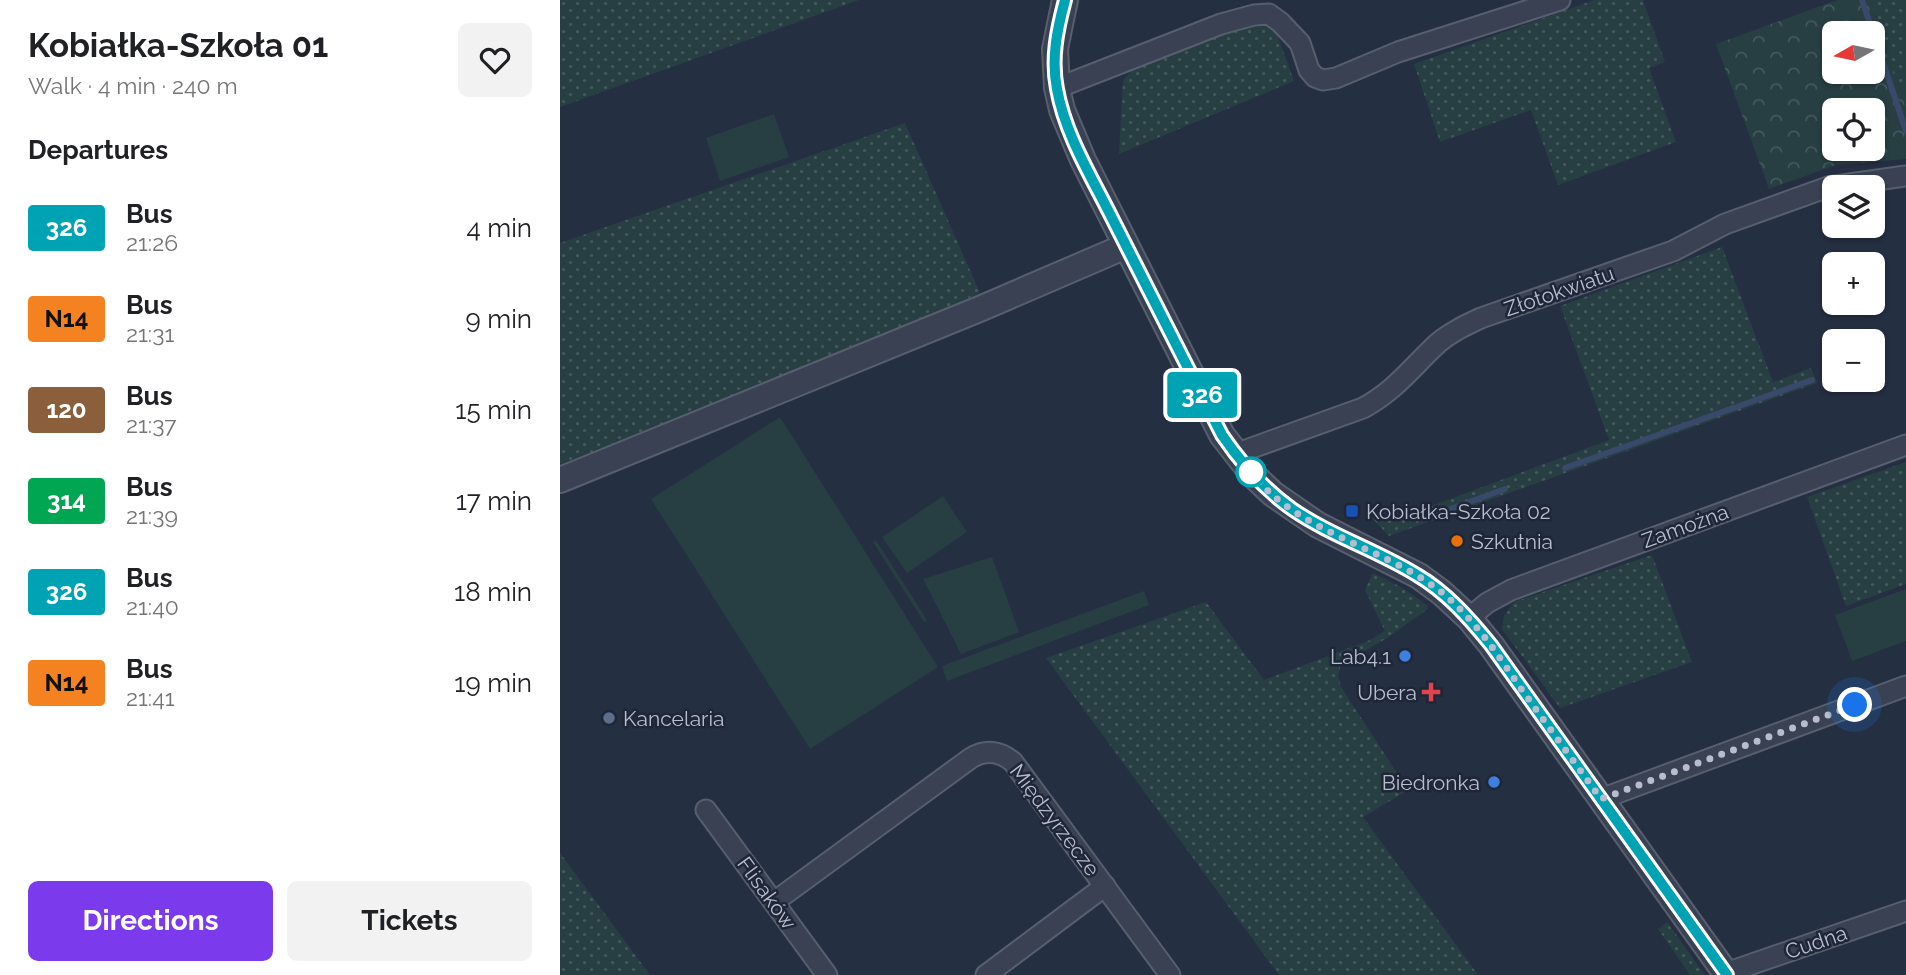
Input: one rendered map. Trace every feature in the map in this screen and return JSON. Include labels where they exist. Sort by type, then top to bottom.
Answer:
[{"type":"street","points":[[1065,0],[1055,49],[1056,88],[1070,131],[1222,435],[1254,476],[1293,510],[1419,576],[1469,618],[1726,974]]},
{"type":"street","points":[[1056,88],[1221,24],[1269,14],[1300,43],[1309,69],[1315,77],[1323,80],[1336,78],[1398,52],[1560,0]]},
{"type":"street","name":"Złotokwiatu","points":[[1235,454],[1363,408],[1393,389],[1438,343],[1481,318],[1673,251],[1736,220],[1828,187],[1906,176]]},
{"type":"street","points":[[560,480],[982,308],[1126,246]]},
{"type":"street","name":"Zamożna","points":[[1469,618],[1487,603],[1511,590],[1906,445]]},
{"type":"street","points":[[1601,799],[1906,686]]},
{"type":"street","name":"Międzyrzecze","points":[[774,902],[971,758],[985,752],[1000,754],[1013,762],[1170,975]]},
{"type":"street","name":"Flisaków","points":[[706,810],[827,975]]},
{"type":"street","points":[[986,975],[1105,886]]},
{"type":"street","name":"Cudna","points":[[1726,974],[1906,911]]},
{"type":"green space","points":[[560,0],[859,0],[560,107]]},
{"type":"green space","points":[[1594,0],[1643,0],[1665,62],[1649,68],[1676,142],[1558,185],[1531,110],[1440,142],[1414,64]]},
{"type":"green space","points":[[1837,0],[1870,0],[1877,21],[1822,21],[1822,84],[1885,84],[1885,44],[1906,106],[1906,159],[1885,161],[1885,98],[1822,98],[1822,161],[1883,161],[1836,165],[1769,189],[1716,44]]},
{"type":"green space","points":[[1870,0],[1906,0],[1906,106],[1885,44],[1885,21],[1877,21]]},
{"type":"green space","points":[[1245,24],[1274,26],[1294,81],[1119,154],[1123,80],[1138,64]]},
{"type":"green space","points":[[774,114],[789,157],[720,181],[706,138]]},
{"type":"green space","points":[[905,123],[980,293],[835,358],[560,469],[560,243]]},
{"type":"green space","points":[[1722,247],[1773,382],[1811,368],[1817,383],[1389,536],[1372,518],[1391,521],[1609,440],[1560,306]]},
{"type":"green space","points":[[780,417],[938,667],[810,749],[651,499]]},
{"type":"green space","points":[[1906,462],[1906,584],[1846,606],[1807,497]]},
{"type":"green space","points":[[943,496],[967,532],[907,573],[882,537]]},
{"type":"green space","points":[[876,540],[927,620],[924,622],[873,542]]},
{"type":"green space","points":[[1652,555],[1692,662],[1560,708],[1502,629],[1504,616],[1514,602]]},
{"type":"green space","points":[[992,557],[1019,632],[961,654],[923,579]]},
{"type":"green space","points":[[1373,573],[1401,587],[1427,605],[1428,609],[1387,638],[1341,665],[1338,675],[1341,687],[1408,790],[1363,817],[1478,975],[1279,975],[1046,658],[1206,602],[1264,680],[1368,641],[1385,631],[1365,590]]},
{"type":"green space","points":[[1906,589],[1906,641],[1852,661],[1835,615]]},
{"type":"green space","points":[[1144,591],[1149,605],[947,681],[942,666]]},
{"type":"green space","points":[[560,853],[650,975],[560,975]]},
{"type":"green space","points":[[1667,922],[1705,975],[1690,975],[1658,929]]},
{"type":"waterway","points":[[1862,0],[1906,131]]},
{"type":"waterway","points":[[1565,468],[1812,380]]},
{"type":"waterway","points":[[1426,518],[1505,489]]},
{"type":"bus line","name":"326","points":[[1065,0],[1055,49],[1056,88],[1062,110],[1076,146],[1222,435],[1254,476],[1293,510],[1419,576],[1469,618],[1727,975]]},
{"type":"place","name":"Kobiałka-Szkoła 02","points":[[1352,511]]},
{"type":"place","name":"Szkutnia","points":[[1457,541]]},
{"type":"place","name":"Lab4.1","points":[[1405,656]]},
{"type":"place","name":"Ubera","points":[[1431,692]]},
{"type":"place","name":"Kancelaria","points":[[609,718]]},
{"type":"place","name":"Biedronka","points":[[1494,782]]},
{"type":"route","points":[[1251,472],[1293,510],[1419,576],[1469,618],[1601,799],[1855,705]]}]
